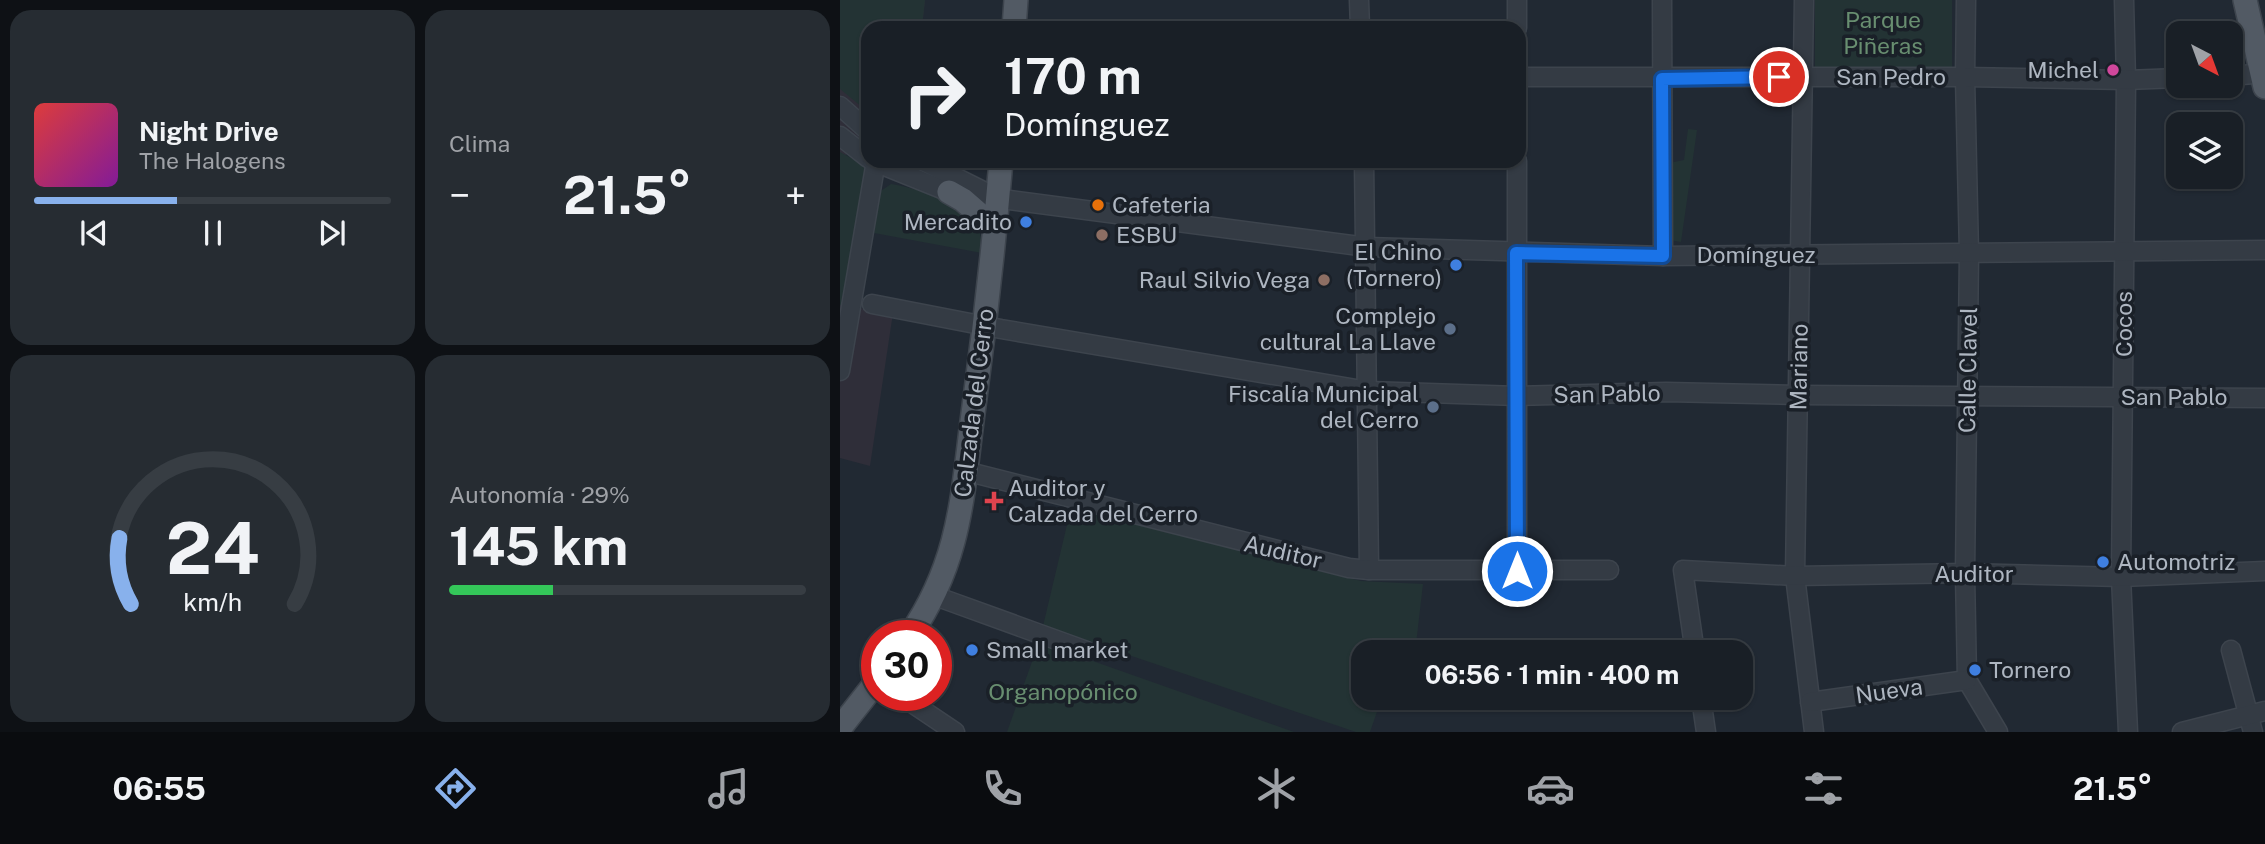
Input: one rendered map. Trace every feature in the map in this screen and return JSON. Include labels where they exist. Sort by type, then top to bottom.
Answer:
[{"type":"main road","points":[[1014,21],[1016,0]]},
{"type":"main road","points":[[2245,0],[2264,78]]},
{"type":"main road","name":"Calzada del Cerro","points":[[919,620],[934,596],[953,547],[961,514],[985,326],[1000,168]]},
{"type":"main road","points":[[949,192],[995,228]]},
{"type":"main road","points":[[840,728],[861,701]]},
{"type":"street","points":[[1359,0],[1360,21]]},
{"type":"street","points":[[1517,0],[1517,21]]},
{"type":"street","points":[[1662,0],[1663,256]]},
{"type":"street","name":"Mariano","points":[[1804,0],[1794,576],[1814,732]]},
{"type":"street","name":"Calle Clavel","points":[[1966,0],[1969,254],[1965,573],[1967,680],[1998,732]]},
{"type":"street","name":"Cocos","points":[[2124,0],[2126,80],[2121,577],[2128,732]]},
{"type":"street","name":"San Pedro","points":[[1526,77],[2166,78]]},
{"type":"street","points":[[2244,77],[2264,78]]},
{"type":"street","points":[[840,106],[861,125]]},
{"type":"street","name":"Domínguez","points":[[840,136],[861,152]]},
{"type":"street","points":[[840,371],[872,168]]},
{"type":"street","name":"Domínguez","points":[[890,168],[949,192],[1367,247],[1663,256],[2265,250]]},
{"type":"street","name":"Domínguez","points":[[937,168],[998,198]]},
{"type":"street","points":[[1364,168],[1369,570]]},
{"type":"street","points":[[1517,168],[1517,571]]},
{"type":"street","name":"San Pablo","points":[[872,304],[985,326],[1368,391],[1518,396],[1665,392],[2265,398]]},
{"type":"street","name":"Auditor","points":[[965,471],[1349,568],[1609,570]]},
{"type":"street","name":"Auditor","points":[[1693,640],[1683,570],[1794,576],[1965,573],[2121,577],[2265,571]]},
{"type":"street","points":[[934,596],[1087,651]]},
{"type":"street","points":[[2182,732],[2256,719],[2231,650]]},
{"type":"street","name":"Nueva","points":[[1810,702],[1967,680]]},
{"type":"street","points":[[1703,710],[1706,732]]},
{"type":"street","points":[[924,711],[955,732]]},
{"type":"shaded area","points":[[840,0],[925,0],[923,21],[861,21],[861,135],[845,156],[861,164],[861,168],[872,169],[843,306],[893,313],[870,466],[840,458]]},
{"type":"green space","points":[[840,0],[925,0],[923,21],[861,21],[861,106],[840,89]]},
{"type":"green space","name":"Parque Piñeras","points":[[1815,0],[1952,0],[1952,67],[1815,67]]},
{"type":"green space","points":[[1688,129],[1697,130],[1681,242],[1669,240],[1669,163],[1684,160]]},
{"type":"green space","points":[[840,152],[861,163],[861,168],[872,169],[843,306],[840,305]]},
{"type":"green space","points":[[891,184],[935,197],[966,214],[978,228],[982,253],[874,233],[878,193]]},
{"type":"green space","points":[[1071,508],[1361,581],[1423,584],[1417,640],[1351,640],[1351,710],[1378,710],[1370,732],[1356,732],[1043,626]]},
{"type":"green space","name":"Organopónico","points":[[1039,642],[1294,732],[1007,732]]},
{"type":"place","name":"Michel","points":[[2113,70]]},
{"type":"place","name":"Cafeteria","points":[[1098,205]]},
{"type":"place","name":"Mercadito","points":[[1026,222]]},
{"type":"place","name":"ESBU","points":[[1102,235]]},
{"type":"place","name":"El Chino (Tornero)","points":[[1456,265]]},
{"type":"place","name":"Raul Silvio Vega","points":[[1324,280]]},
{"type":"place","name":"Complejo cultural La Llave","points":[[1450,329]]},
{"type":"place","name":"Fiscalía Municipal del Cerro","points":[[1433,407]]},
{"type":"place","name":"Auditor y Calzada del Cerro","points":[[994,501]]},
{"type":"place","name":"Automotriz","points":[[2103,562]]},
{"type":"place","name":"Small market","points":[[972,650]]},
{"type":"place","name":"Tornero","points":[[1975,670]]},
{"type":"route","points":[[1517,571],[1516,253],[1663,256],[1662,79],[1779,77]]}]
